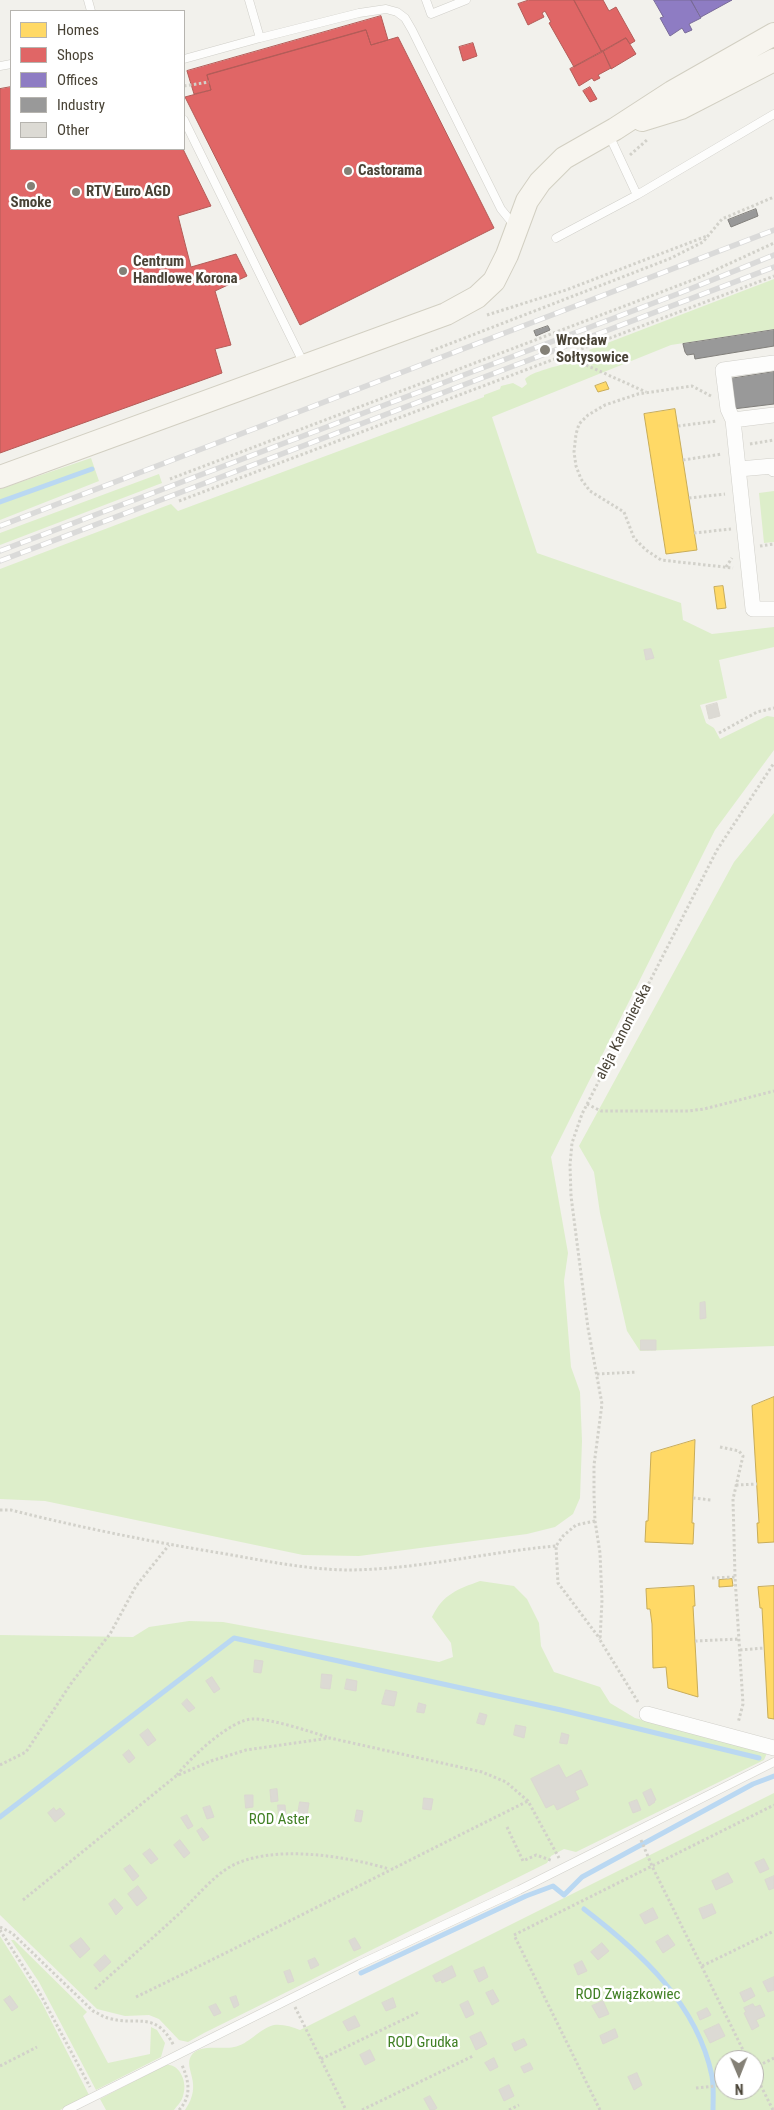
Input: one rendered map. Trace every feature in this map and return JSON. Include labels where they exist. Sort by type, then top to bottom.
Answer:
[{"type":"street","points":[[0,477],[446,314],[472,300],[489,286],[501,270],[527,201],[552,169],[564,158],[612,131],[672,92],[774,34]]},
{"type":"street","points":[[612,131],[681,108],[774,60]]},
{"type":"street","points":[[774,363],[723,370],[728,409],[733,420],[753,609],[774,610]]},
{"type":"street","points":[[733,420],[774,415]]},
{"type":"street","points":[[739,470],[773,466],[774,469]]},
{"type":"street","points":[[647,1714],[774,1748]]},
{"type":"lane","points":[[249,0],[260,38]]},
{"type":"lane","points":[[426,0],[431,14],[466,0]]},
{"type":"lane","points":[[185,58],[359,13],[386,9],[397,12],[405,18],[412,30],[501,209],[516,228]]},
{"type":"lane","points":[[556,238],[637,195],[774,114]]},
{"type":"lane","points":[[185,122],[304,366]]},
{"type":"lane","points":[[612,131],[637,195]]},
{"type":"lane","points":[[67,2110],[360,1964],[638,1832],[774,1762]]},
{"type":"path","points":[[185,86],[209,82]]},
{"type":"path","points":[[430,351],[670,259],[703,242],[722,219],[774,197]]},
{"type":"path","points":[[481,317],[566,290],[708,236]]},
{"type":"path","points":[[170,478],[698,278],[774,243]]},
{"type":"path","points":[[179,501],[774,276]]},
{"type":"path","points":[[586,365],[646,392]]},
{"type":"path","points":[[716,400],[706,392],[692,386],[646,392],[605,405],[588,415],[579,424],[574,452],[576,466],[581,479],[590,491],[624,512],[634,538],[646,550],[661,560],[749,569]]},
{"type":"path","points":[[678,426],[733,420]]},
{"type":"path","points":[[683,460],[736,452]]},
{"type":"path","points":[[689,498],[740,492]]},
{"type":"path","points":[[694,532],[744,528]]},
{"type":"path","points":[[726,567],[735,552]]},
{"type":"path","points":[[719,733],[757,712],[774,708]]},
{"type":"path","name":"aleja Kanonierska","points":[[600,1640],[602,1600],[600,1553],[595,1521],[594,1465],[602,1404],[588,1328],[571,1196],[570,1166],[572,1143],[587,1104],[717,850],[774,763]]},
{"type":"path","points":[[587,1104],[601,1112],[688,1111],[704,1109],[774,1090]]},
{"type":"path","points":[[597,1374],[637,1372]]},
{"type":"path","points":[[720,1447],[740,1451],[743,1456],[733,1500],[735,1576],[743,1704],[736,1728]]},
{"type":"path","points":[[736,1485],[757,1484]]},
{"type":"path","points":[[693,1498],[711,1500]]},
{"type":"path","points":[[0,1510],[10,1510],[83,1528],[169,1545],[295,1567],[346,1570],[402,1566],[508,1550],[556,1546]]},
{"type":"path","points":[[595,1521],[576,1525],[556,1546],[558,1583],[600,1640],[647,1714]]},
{"type":"path","points":[[0,1765],[26,1752],[72,1682],[110,1634],[136,1586],[169,1545]]},
{"type":"path","points":[[712,1578],[735,1576]]},
{"type":"path","points":[[695,1641],[739,1638]]},
{"type":"path","points":[[740,1650],[764,1648]]},
{"type":"path","points":[[23,1900],[176,1776],[185,1765],[239,1721],[253,1719],[299,1728],[330,1738],[482,1772],[506,1782],[528,1801],[556,1853]]},
{"type":"path","points":[[176,1776],[211,1761],[246,1750],[330,1738]]},
{"type":"path","points":[[136,1997],[302,1916],[390,1869],[528,1801]]},
{"type":"path","points":[[600,2110],[514,1935],[774,1805]]},
{"type":"path","points":[[507,1827],[523,1861],[536,1856],[549,1859],[564,1868]]},
{"type":"path","points":[[638,1832],[652,1866],[743,2050]]},
{"type":"path","points":[[96,1989],[228,1868],[245,1861],[291,1854],[326,1856],[365,1862],[390,1869]]},
{"type":"path","points":[[0,1928],[12,1933],[93,2011],[108,2018],[149,2021],[159,2026],[170,2038],[189,2082],[188,2096],[179,2110]]},
{"type":"path","points":[[0,1928],[37,1988],[95,2095]]},
{"type":"path","points":[[702,1966],[774,1931]]},
{"type":"path","points":[[292,1999],[346,2110]]},
{"type":"path","points":[[321,2059],[419,2012]]},
{"type":"path","points":[[0,2066],[37,2047]]},
{"type":"path","points":[[362,2110],[473,2056]]},
{"type":"path","points":[[696,2088],[714,2086]]},
{"type":"path","points":[[764,2092],[773,2110]]},
{"type":"path","points":[[509,2110],[519,2105]]},
{"type":"green space","points":[[774,279],[774,329],[671,345],[492,417],[537,553],[681,603],[683,620],[712,634],[774,627],[774,647],[719,660],[727,698],[700,705],[706,723],[714,728],[720,739],[767,716],[774,717],[774,750],[715,830],[551,1157],[568,1253],[564,1281],[571,1367],[580,1392],[582,1441],[580,1498],[573,1514],[555,1527],[527,1534],[359,1556],[303,1555],[45,1501],[0,1499],[0,569],[171,504],[178,511],[484,397],[484,395],[500,389],[501,386],[513,383],[522,388],[527,384],[525,379],[528,376],[539,371],[570,363],[572,365],[584,363],[593,367],[578,359],[591,354],[589,350]]},
{"type":"green space","points":[[91,458],[99,481],[0,520],[0,489]]},
{"type":"green space","points":[[159,474],[162,483],[0,545],[0,533]]},
{"type":"green space","points":[[774,491],[774,542],[764,543],[759,493]]},
{"type":"green space","points":[[774,813],[774,1346],[640,1351],[627,1331],[600,1213],[594,1172],[579,1146],[734,862]]},
{"type":"green space","name":"ROD Aster","points":[[480,1581],[514,1586],[527,1599],[539,1623],[541,1646],[554,1672],[600,1687],[610,1703],[635,1718],[767,1753],[764,1760],[576,1852],[564,1849],[551,1856],[547,1863],[188,2042],[179,2040],[159,2019],[149,2015],[125,2016],[97,2009],[0,1915],[0,1635],[133,1637],[149,1627],[189,1621],[223,1622],[439,1662],[453,1657],[451,1643],[432,1617],[436,1609],[452,1593]]},
{"type":"green space","name":"ROD Związkowiec","points":[[774,1793],[774,2110],[185,2110],[193,2092],[189,2061],[195,2052],[205,2048],[239,2046],[264,2029],[274,2025],[300,2030]]},
{"type":"green space","points":[[0,1936],[41,2001],[89,2095],[60,2110],[0,2110]]},
{"type":"green space","points":[[11,1940],[14,1940],[87,2012],[83,2016],[108,2063],[150,2054],[151,2027],[157,2030],[165,2043],[161,2057],[96,2090],[39,1982]]},
{"type":"green space","points":[[165,2065],[175,2067],[179,2071],[184,2085],[182,2098],[174,2110],[106,2110],[100,2099]]},
{"type":"building: Homes","points":[[606,382],[609,389],[598,392],[595,386]]},
{"type":"building: Homes","points":[[675,409],[697,550],[666,554],[644,414]]},
{"type":"building: Homes","points":[[723,586],[726,608],[717,609],[714,587]]},
{"type":"building: Homes","points":[[774,1397],[774,1542],[758,1543],[757,1523],[759,1523],[752,1406]]},
{"type":"building: Homes","points":[[695,1440],[693,1544],[645,1542],[646,1521],[648,1521],[651,1453]]},
{"type":"building: Homes","points":[[732,1579],[733,1586],[719,1587],[719,1580]]},
{"type":"building: Homes","points":[[694,1586],[695,1606],[693,1606],[698,1697],[668,1688],[666,1667],[653,1668],[652,1624],[650,1609],[647,1609],[646,1589]]},
{"type":"building: Homes","points":[[774,1586],[774,1719],[768,1718],[762,1608],[760,1608],[758,1587]]},
{"type":"building: Shops","points":[[529,0],[574,0],[602,52],[574,67],[549,23],[551,22],[545,11],[542,13],[544,17],[528,25],[518,4]]},
{"type":"building: Shops","points":[[574,0],[603,0],[609,11],[616,7],[635,41],[630,44],[626,38],[602,52]]},
{"type":"building: Shops","points":[[381,16],[388,40],[371,45],[366,30],[207,75],[211,90],[194,94],[187,71]]},
{"type":"building: Shops","points":[[366,30],[371,45],[398,37],[494,228],[300,325],[185,97],[211,90],[207,75]]},
{"type":"building: Shops","points":[[626,38],[636,54],[611,69],[603,51]]},
{"type":"building: Shops","points":[[473,43],[477,56],[463,61],[459,47]]},
{"type":"building: Shops","points":[[603,51],[611,68],[598,75],[600,78],[594,81],[592,78],[579,86],[570,69]]},
{"type":"building: Shops","name":"Centrum Handlowe Korona","points":[[10,87],[10,150],[183,150],[211,206],[178,216],[191,267],[236,254],[247,276],[215,291],[231,345],[215,349],[222,373],[0,453],[0,89]]},
{"type":"building: Shops","points":[[590,87],[597,99],[590,102],[583,91]]},
{"type":"building: Offices","points":[[654,0],[691,0],[701,18],[689,24],[692,30],[685,33],[682,28],[670,36],[660,18],[663,17]]},
{"type":"building: Offices","points":[[691,0],[732,0],[701,17]]},
{"type":"building: Industry","points":[[756,209],[758,216],[731,227],[728,220]]},
{"type":"building: Industry","points":[[548,326],[550,330],[536,336],[534,331]]},
{"type":"building: Industry","points":[[774,330],[774,346],[695,359],[694,354],[687,355],[683,344]]},
{"type":"building: Industry","points":[[774,372],[774,404],[733,409],[729,379]]},
{"type":"building: Other","points":[[651,649],[654,658],[646,660],[644,650]]},
{"type":"building: Other","points":[[717,703],[720,716],[709,719],[706,706]]},
{"type":"building: Other","points":[[705,1302],[706,1318],[700,1319],[700,1303]]},
{"type":"building: Other","points":[[641,1340],[656,1340],[656,1350],[641,1350]]},
{"type":"building: Other","points":[[255,1660],[263,1661],[261,1673],[254,1672]]},
{"type":"building: Other","points":[[322,1674],[332,1675],[330,1689],[321,1688]]},
{"type":"building: Other","points":[[212,1677],[220,1689],[214,1693],[206,1681]]},
{"type":"building: Other","points":[[347,1679],[357,1681],[356,1691],[345,1689]]},
{"type":"building: Other","points":[[386,1690],[397,1692],[394,1706],[382,1704]]},
{"type":"building: Other","points":[[187,1699],[195,1708],[189,1712],[182,1704]]},
{"type":"building: Other","points":[[419,1703],[426,1705],[424,1713],[417,1712]]},
{"type":"building: Other","points":[[480,1713],[487,1715],[484,1725],[477,1723]]},
{"type":"building: Other","points":[[516,1725],[526,1727],[524,1738],[514,1735]]},
{"type":"building: Other","points":[[148,1729],[156,1740],[148,1746],[140,1735]]},
{"type":"building: Other","points":[[562,1733],[569,1735],[567,1744],[560,1743]]},
{"type":"building: Other","points":[[129,1750],[135,1758],[129,1763],[123,1755]]},
{"type":"building: Other","points":[[559,1765],[566,1778],[581,1770],[588,1785],[575,1791],[579,1799],[557,1810],[554,1804],[546,1808],[531,1779]]},
{"type":"building: Other","points":[[277,1789],[278,1801],[271,1802],[270,1790]]},
{"type":"building: Other","points":[[651,1789],[656,1800],[649,1806],[643,1793]]},
{"type":"building: Other","points":[[245,1795],[253,1795],[253,1807],[246,1808]]},
{"type":"building: Other","points":[[424,1798],[433,1799],[431,1810],[423,1809]]},
{"type":"building: Other","points":[[637,1800],[641,1810],[633,1813],[629,1803]]},
{"type":"building: Other","points":[[300,1802],[309,1803],[307,1815],[298,1814]]},
{"type":"building: Other","points":[[278,1805],[285,1805],[286,1816],[279,1816]]},
{"type":"building: Other","points":[[210,1806],[214,1817],[207,1819],[203,1808]]},
{"type":"building: Other","points":[[54,1808],[56,1811],[60,1808],[65,1814],[55,1822],[48,1813]]},
{"type":"building: Other","points":[[357,1810],[363,1811],[361,1822],[355,1821]]},
{"type":"building: Other","points":[[187,1815],[193,1826],[188,1829],[181,1818]]},
{"type":"building: Other","points":[[202,1828],[209,1837],[203,1841],[197,1831]]},
{"type":"building: Other","points":[[180,1840],[190,1853],[184,1858],[174,1845]]},
{"type":"building: Other","points":[[150,1849],[158,1859],[151,1864],[143,1854]]},
{"type":"building: Other","points":[[764,1859],[769,1869],[760,1873],[755,1863]]},
{"type":"building: Other","points":[[130,1865],[139,1876],[133,1881],[124,1869]]},
{"type":"building: Other","points":[[728,1873],[733,1882],[716,1890],[712,1881]]},
{"type":"building: Other","points":[[774,1876],[774,1888],[769,1890],[765,1880]]},
{"type":"building: Other","points":[[138,1886],[147,1898],[137,1906],[128,1894]]},
{"type":"building: Other","points":[[115,1899],[123,1908],[116,1915],[109,1904]]},
{"type":"building: Other","points":[[712,1904],[716,1913],[703,1919],[699,1909]]},
{"type":"building: Other","points":[[653,1908],[658,1918],[645,1924],[640,1915]]},
{"type":"building: Other","points":[[668,1935],[675,1945],[663,1953],[656,1942]]},
{"type":"building: Other","points":[[81,1938],[90,1949],[80,1958],[70,1946]]},
{"type":"building: Other","points":[[355,1938],[361,1948],[354,1951],[349,1941]]},
{"type":"building: Other","points":[[602,1943],[609,1951],[598,1960],[591,1952]]},
{"type":"building: Other","points":[[105,1955],[111,1962],[100,1972],[94,1965]]},
{"type":"building: Other","points":[[315,1958],[319,1965],[311,1969],[308,1961]]},
{"type":"building: Other","points":[[582,1961],[587,1971],[578,1975],[574,1965]]},
{"type":"building: Other","points":[[452,1966],[456,1976],[442,1983],[441,1980],[436,1982],[433,1976]]},
{"type":"building: Other","points":[[484,1967],[488,1977],[479,1982],[474,1971]]},
{"type":"building: Other","points":[[290,1970],[294,1981],[288,1983],[284,1972]]},
{"type":"building: Other","points":[[774,1977],[774,1990],[768,1992],[763,1982]]},
{"type":"building: Other","points":[[751,1988],[755,1996],[744,2002],[740,1993]]},
{"type":"building: Other","points":[[493,1990],[499,2001],[492,2005],[486,1993]]},
{"type":"building: Other","points":[[10,1996],[18,2007],[12,2011],[4,2000]]},
{"type":"building: Other","points":[[236,1996],[239,2005],[234,2008],[230,1998]]},
{"type":"building: Other","points":[[393,1998],[396,2007],[386,2011],[382,2003]]},
{"type":"building: Other","points":[[468,2001],[474,2014],[466,2018],[460,2005]]},
{"type":"building: Other","points":[[603,2001],[609,2014],[599,2018],[592,2006]]},
{"type":"building: Other","points":[[216,2004],[221,2013],[214,2016],[209,2007]]},
{"type":"building: Other","points":[[753,2004],[755,2007],[760,2005],[765,2016],[756,2020],[759,2026],[752,2030],[744,2013],[746,2012],[744,2008]]},
{"type":"building: Other","points":[[707,2008],[711,2015],[700,2020],[697,2013]]},
{"type":"building: Other","points":[[355,2016],[360,2026],[348,2031],[343,2022]]},
{"type":"building: Other","points":[[719,2024],[725,2036],[710,2043],[704,2031]]},
{"type":"building: Other","points":[[615,2029],[618,2037],[603,2044],[600,2036]]},
{"type":"building: Other","points":[[481,2032],[487,2044],[476,2050],[470,2037]]},
{"type":"building: Other","points":[[405,2034],[410,2045],[402,2049],[397,2037]]},
{"type":"building: Other","points":[[524,2039],[527,2045],[515,2051],[512,2044]]},
{"type":"building: Other","points":[[370,2050],[375,2060],[365,2065],[360,2055]]},
{"type":"building: Other","points":[[494,2058],[498,2067],[490,2071],[485,2063]]},
{"type":"building: Other","points":[[530,2063],[533,2069],[524,2073],[521,2067]]},
{"type":"building: Other","points":[[637,2073],[642,2085],[634,2090],[628,2077]]},
{"type":"building: Other","points":[[509,2085],[514,2096],[504,2101],[499,2090]]},
{"type":"building: Other","points":[[430,2096],[437,2108],[434,2110],[430,2110],[424,2099]]},
{"type":"waterway","points":[[0,502],[92,469]]},
{"type":"waterway","points":[[0,1817],[234,1638],[561,1710],[759,1758]]},
{"type":"waterway","points":[[361,1973],[526,1896],[553,1886],[564,1895],[582,1877],[753,1784],[774,1776]]},
{"type":"waterway","points":[[584,1909],[645,1961],[680,2002],[694,2025],[712,2076],[713,2110]]},
{"type":"railway","points":[[0,526],[774,230]]},
{"type":"railway","points":[[0,551],[680,293],[774,255]]},
{"type":"railway","points":[[0,561],[774,267]]},
{"type":"place","name":"Castorama","points":[[348,171]]},
{"type":"place","name":"Smoke","points":[[31,186]]},
{"type":"place","name":"RTV Euro AGD","points":[[76,192]]},
{"type":"place","name":"Centrum Handlowe Korona","points":[[123,271]]},
{"type":"place","name":"Wrocław Sołtysowice","points":[[545,350]]},
{"type":"park label","name":"ROD Grudka","points":[[423,2043]]}]
